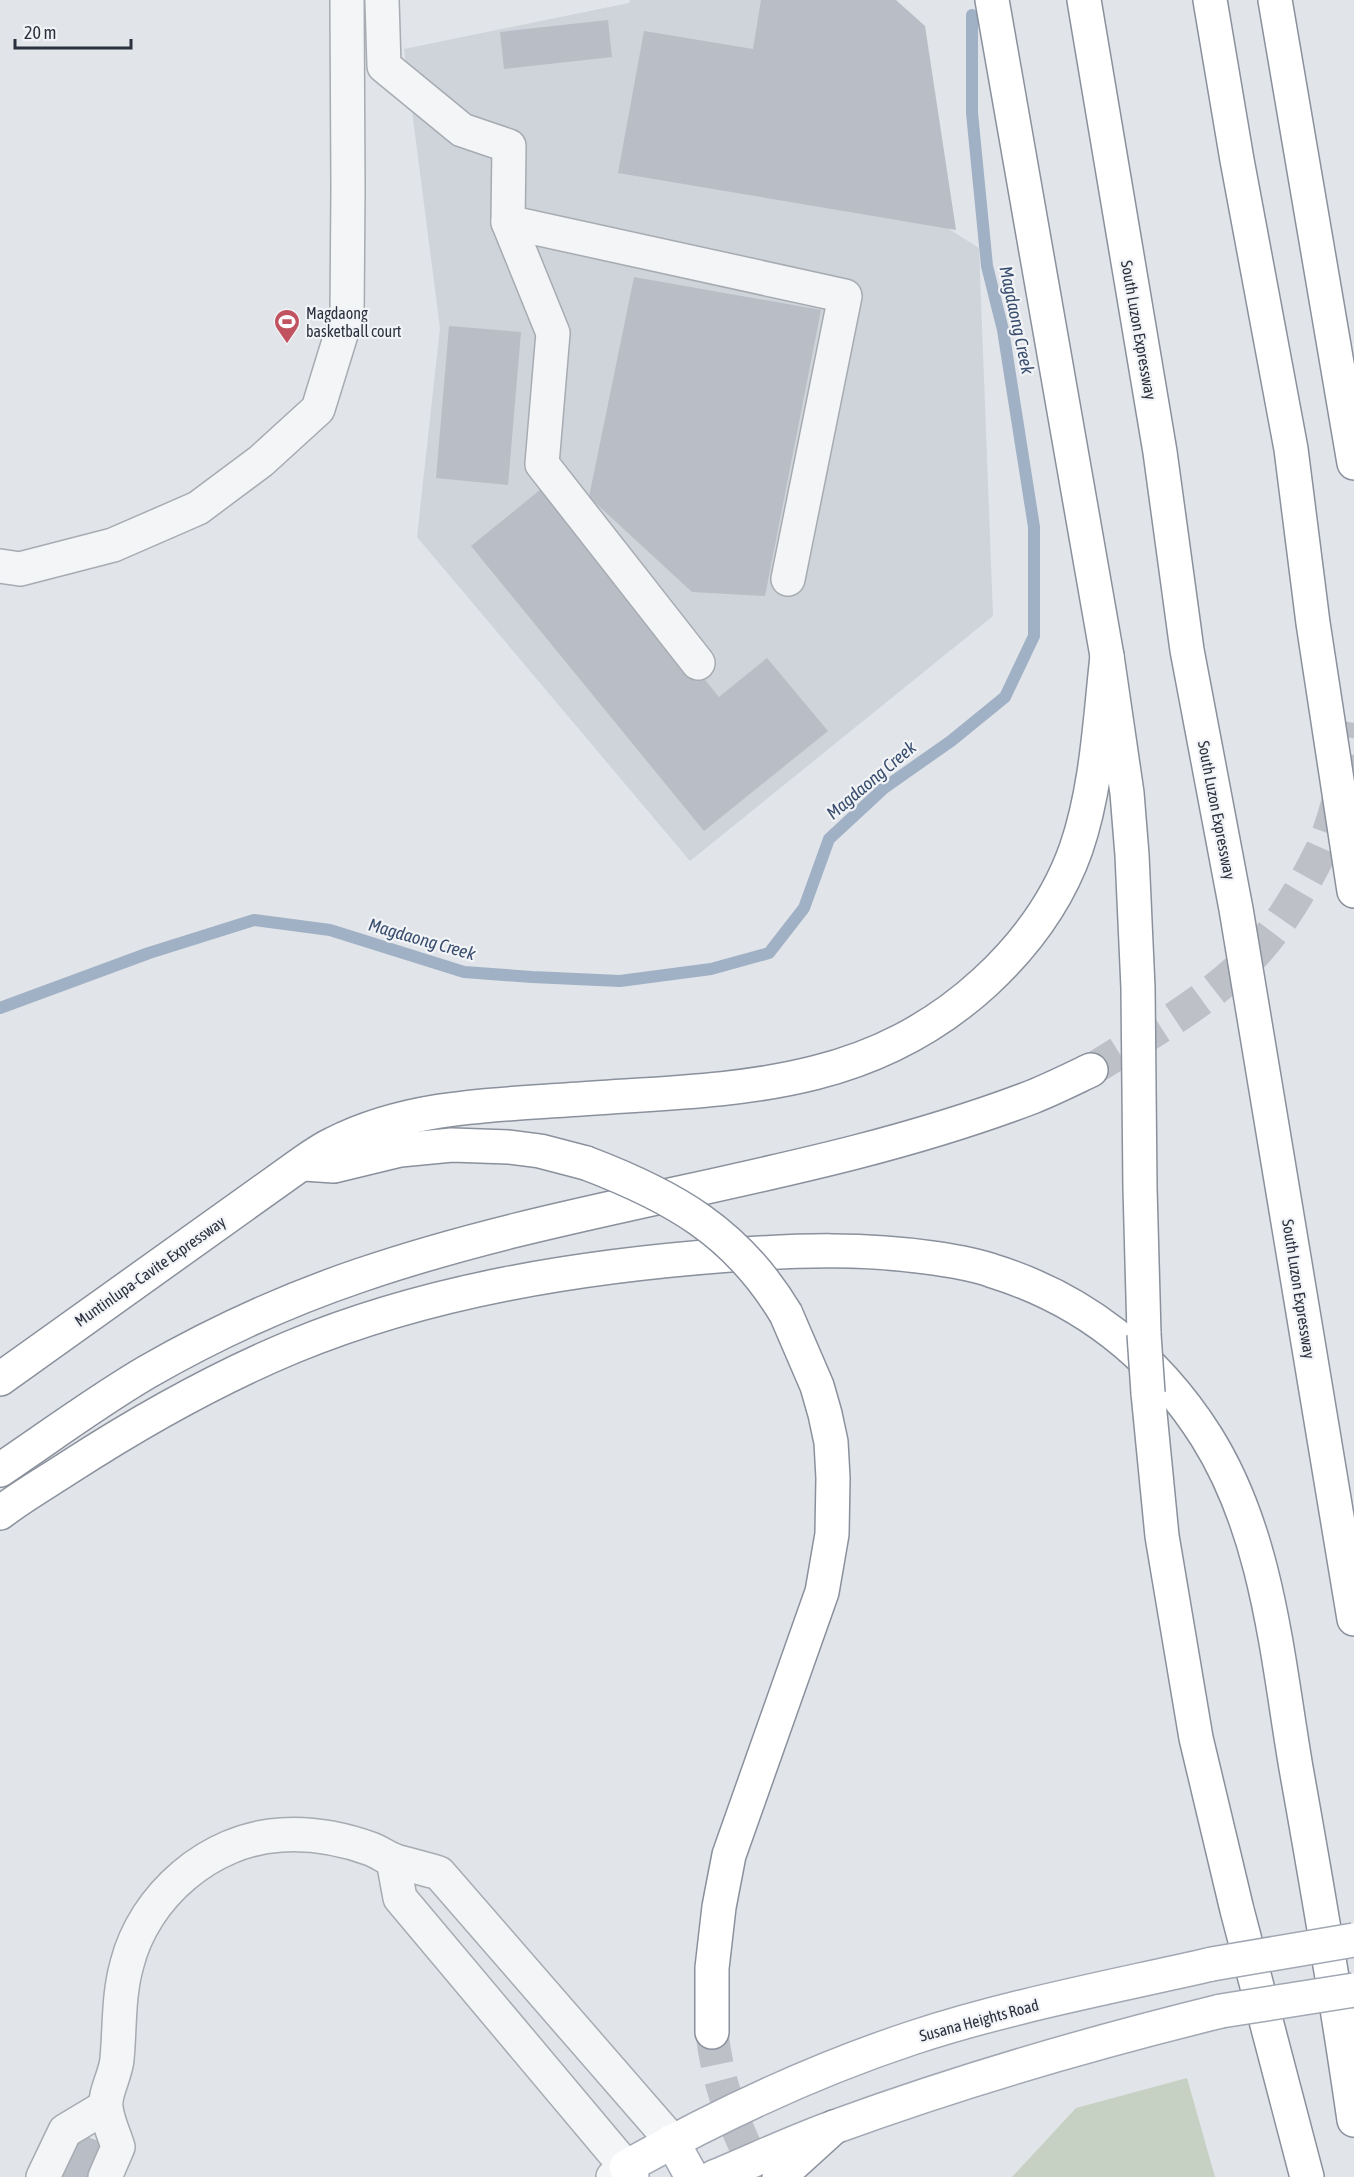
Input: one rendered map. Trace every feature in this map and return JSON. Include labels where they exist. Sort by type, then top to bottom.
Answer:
[{"type":"main road","points":[[992,0],[1107,656],[1126,793],[1133,866],[1138,988],[1144,1334],[1162,1536],[1196,1738],[1234,1899],[1307,2177]]},
{"type":"main road","name":"South Luzon Expressway","points":[[1084,0],[1160,452],[1186,650],[1236,909],[1354,1619]]},
{"type":"main road","points":[[1210,0],[1237,160],[1291,448],[1313,623],[1354,891]]},
{"type":"main road","points":[[1275,0],[1354,463]]},
{"type":"main road","name":"Muntinlupa-Cavite Expressway","points":[[0,1379],[301,1164],[332,1144],[392,1120],[460,1108],[732,1088],[805,1077],[872,1056],[933,1024],[963,1003],[1026,939],[1068,872],[1078,845],[1090,791],[1107,656]]},
{"type":"main road","points":[[0,1470],[145,1373],[216,1334],[362,1275],[480,1240],[619,1205],[858,1153],[956,1124],[1035,1096],[1091,1070]]},
{"type":"main road","points":[[301,1164],[334,1166],[400,1150],[452,1145],[509,1147],[586,1163],[648,1188],[709,1226],[727,1240],[758,1272],[786,1314],[817,1386],[831,1442],[832,1534],[822,1592],[729,1855],[719,1907],[712,1968],[712,2032]]},
{"type":"main road","points":[[0,1513],[106,1443],[165,1408],[233,1374],[295,1346],[366,1320],[478,1291],[632,1264],[712,1256],[826,1250],[897,1253],[944,1260],[988,1269],[1035,1286],[1078,1308],[1135,1349],[1179,1398],[1208,1438],[1222,1463],[1244,1515],[1267,1599],[1321,1910],[1354,2120]]},
{"type":"main road","name":"Susana Heights Road","points":[[624,2174],[672,2141],[793,2082],[912,2038],[1017,2009],[1212,1964],[1354,1940]]},
{"type":"main road","points":[[714,2177],[834,2127],[946,2087],[1041,2058],[1221,2011],[1354,1990]]},
{"type":"main road","points":[[779,2177],[834,2127]]},
{"type":"main road","points":[[672,2141],[692,2177]]},
{"type":"street","points":[[0,566],[20,569],[113,545],[198,508],[261,461],[318,409],[347,315],[347,0]]},
{"type":"street","points":[[382,0],[384,66],[462,130],[509,146],[508,222],[553,333],[542,464],[698,663]]},
{"type":"street","points":[[508,222],[845,296],[788,579]]},
{"type":"street","points":[[105,2177],[118,2146],[105,2106],[117,2061],[121,1992],[127,1962],[137,1936],[166,1892],[185,1874],[231,1846],[256,1838],[281,1835],[328,1838],[371,1849],[393,1860],[440,1873],[672,2141]]},
{"type":"street","points":[[393,1860],[400,1898],[624,2174]]},
{"type":"street","points":[[43,2177],[65,2131],[105,2106]]},
{"type":"shaded area","points":[[630,0],[892,0],[944,226],[979,248],[993,616],[690,861],[417,537],[440,328],[404,49],[629,3]]},
{"type":"green space","points":[[1187,2078],[1215,2177],[1012,2177],[1076,2108]]},
{"type":"building","points":[[761,0],[896,0],[925,26],[956,230],[618,173],[644,31],[753,49]]},
{"type":"building","points":[[608,20],[612,57],[504,69],[500,32]]},
{"type":"building","points":[[634,277],[821,310],[765,596],[692,592],[589,497]]},
{"type":"building","points":[[449,326],[521,332],[508,485],[436,478]]},
{"type":"building","points":[[546,485],[719,697],[767,658],[828,731],[704,831],[471,546]]},
{"type":"building","points":[[77,2133],[104,2143],[90,2177],[59,2177]]},
{"type":"waterway","name":"Magdaong Creek","points":[[0,1008],[149,953],[254,920],[330,930],[464,972],[532,977],[620,981],[711,969],[769,953],[804,908],[829,839],[884,788],[951,741],[1005,697],[1034,636],[1034,527],[1003,330],[987,266],[972,113],[972,15]]},
{"type":"tunnel","points":[[1091,1070],[1197,1003],[1254,954],[1274,930],[1299,892],[1327,836],[1341,788],[1354,723]]},
{"type":"tunnel","points":[[712,2032],[718,2070],[729,2107],[761,2177]]},
{"type":"place","name":"Magdaong basketball court","points":[[287,345]]}]
